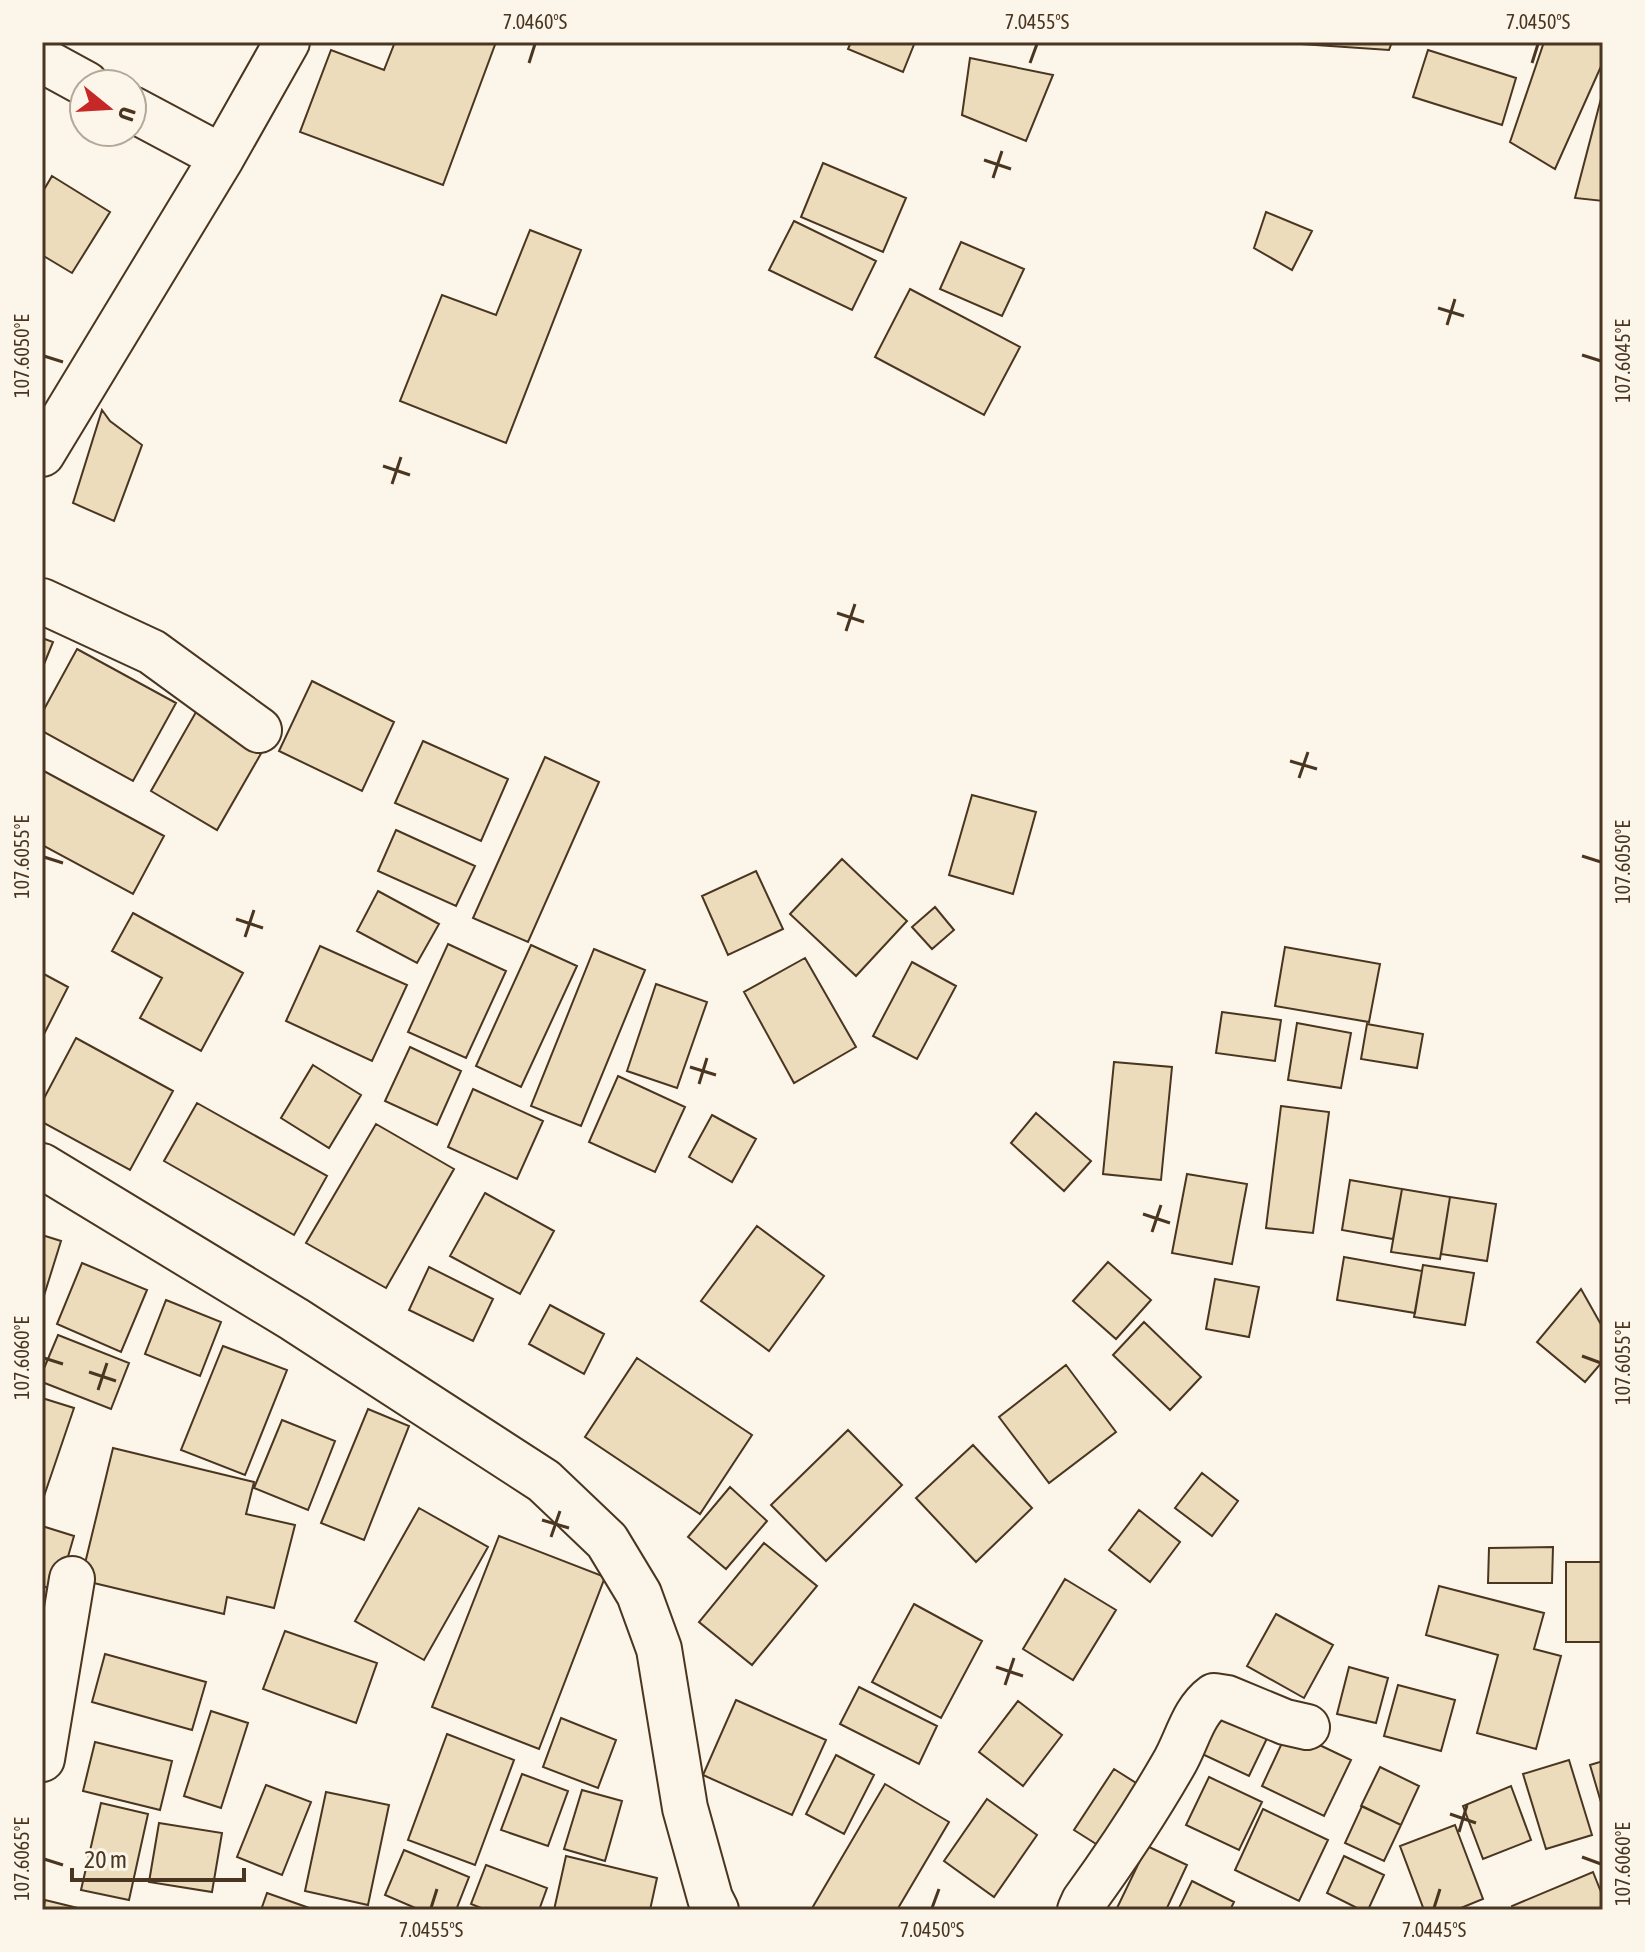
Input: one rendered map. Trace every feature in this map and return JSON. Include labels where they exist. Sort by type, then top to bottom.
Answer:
[{"type":"street","points":[[42,454],[222,157],[287,42]]},
{"type":"street","points":[[42,60],[68,74]]},
{"type":"street","points":[[148,118],[222,157]]},
{"type":"street","points":[[42,601],[152,652],[259,730]]},
{"type":"street","points":[[42,1166],[294,1319],[544,1481],[607,1541],[639,1594],[659,1649],[685,1808],[716,1910]]},
{"type":"street","points":[[42,1759],[72,1579]]},
{"type":"street","points":[[1080,1910],[1176,1761],[1202,1705],[1214,1696],[1227,1698],[1285,1722],[1307,1727]]},
{"type":"building","points":[[395,42],[496,42],[443,185],[300,132],[331,50],[384,70]]},
{"type":"building","points":[[851,42],[915,42],[903,72],[848,49]]},
{"type":"building","points":[[1271,42],[1392,42],[1389,50]]},
{"type":"building","points":[[1544,42],[1603,42],[1603,62],[1555,169],[1510,142]]},
{"type":"building","points":[[1428,50],[1516,78],[1502,125],[1413,97]]},
{"type":"building","points":[[970,58],[1053,75],[1026,141],[962,115]]},
{"type":"building","points":[[1603,91],[1603,201],[1575,198]]},
{"type":"building","points":[[823,163],[906,198],[883,252],[801,217]]},
{"type":"building","points":[[52,176],[110,212],[72,273],[42,255],[42,193]]},
{"type":"building","points":[[1266,212],[1312,231],[1292,270],[1254,248]]},
{"type":"building","points":[[794,221],[876,261],[852,310],[769,270]]},
{"type":"building","points":[[530,230],[581,250],[506,443],[400,401],[442,295],[496,315]]},
{"type":"building","points":[[961,242],[1024,269],[1002,316],[940,289]]},
{"type":"building","points":[[910,289],[1020,347],[984,415],[875,357]]},
{"type":"building","points":[[102,410],[110,421],[142,445],[114,521],[73,503]]},
{"type":"building","points":[[42,638],[53,642],[42,669]]},
{"type":"building","points":[[77,649],[176,703],[133,781],[42,731],[42,713]]},
{"type":"building","points":[[312,681],[394,722],[362,791],[279,751]]},
{"type":"building","points":[[196,712],[263,750],[217,830],[151,791]]},
{"type":"building","points":[[423,741],[508,779],[481,841],[395,803]]},
{"type":"building","points":[[545,757],[599,782],[528,942],[473,918]]},
{"type":"building","points":[[42,770],[164,836],[133,894],[42,845]]},
{"type":"building","points":[[972,795],[1036,812],[1013,894],[949,875]]},
{"type":"building","points":[[396,830],[475,866],[456,906],[378,871]]},
{"type":"building","points":[[842,859],[907,921],[856,976],[790,914]]},
{"type":"building","points":[[756,871],[783,929],[728,955],[702,896]]},
{"type":"building","points":[[378,891],[439,924],[417,963],[357,931]]},
{"type":"building","points":[[935,907],[954,930],[932,949],[912,927]]},
{"type":"building","points":[[133,913],[243,973],[201,1051],[140,1018],[162,978],[112,951]]},
{"type":"building","points":[[448,944],[506,971],[466,1058],[408,1032]]},
{"type":"building","points":[[531,945],[577,966],[521,1087],[476,1066]]},
{"type":"building","points":[[320,946],[407,985],[372,1061],[286,1021]]},
{"type":"building","points":[[1285,947],[1380,964],[1369,1022],[1275,1006]]},
{"type":"building","points":[[594,949],[645,970],[581,1126],[531,1106]]},
{"type":"building","points":[[805,958],[856,1047],[794,1083],[744,992]]},
{"type":"building","points":[[912,962],[956,986],[917,1059],[873,1036]]},
{"type":"building","points":[[42,973],[68,987],[42,1038]]},
{"type":"building","points":[[656,984],[707,1002],[677,1088],[627,1071]]},
{"type":"building","points":[[1222,1012],[1281,1020],[1275,1061],[1216,1053]]},
{"type":"building","points":[[1297,1023],[1351,1033],[1341,1088],[1288,1080]]},
{"type":"building","points":[[1367,1024],[1423,1034],[1417,1068],[1361,1059]]},
{"type":"building","points":[[76,1038],[173,1091],[130,1170],[42,1122],[42,1102]]},
{"type":"building","points":[[410,1047],[461,1071],[437,1125],[385,1101]]},
{"type":"building","points":[[1114,1062],[1172,1067],[1161,1180],[1103,1174]]},
{"type":"building","points":[[313,1065],[361,1095],[329,1148],[281,1118]]},
{"type":"building","points":[[618,1076],[685,1107],[655,1172],[589,1142]]},
{"type":"building","points":[[473,1089],[543,1121],[517,1179],[448,1147]]},
{"type":"building","points":[[197,1103],[327,1176],[294,1235],[164,1161]]},
{"type":"building","points":[[1281,1106],[1329,1112],[1313,1233],[1266,1228]]},
{"type":"building","points":[[1036,1113],[1091,1161],[1064,1191],[1011,1143]]},
{"type":"building","points":[[712,1115],[756,1139],[732,1182],[689,1157]]},
{"type":"building","points":[[376,1124],[454,1169],[386,1288],[306,1243]]},
{"type":"building","points":[[1187,1174],[1247,1184],[1232,1264],[1172,1253]]},
{"type":"building","points":[[1350,1180],[1402,1189],[1393,1239],[1342,1230]]},
{"type":"building","points":[[1402,1189],[1450,1197],[1440,1259],[1391,1252]]},
{"type":"building","points":[[485,1193],[554,1231],[520,1294],[450,1256]]},
{"type":"building","points":[[1450,1197],[1496,1204],[1487,1261],[1441,1254]]},
{"type":"building","points":[[757,1226],[824,1276],[769,1351],[701,1301]]},
{"type":"building","points":[[42,1235],[61,1241],[42,1302]]},
{"type":"building","points":[[1344,1257],[1422,1271],[1415,1313],[1337,1300]]},
{"type":"building","points":[[1108,1262],[1151,1300],[1116,1339],[1073,1301]]},
{"type":"building","points":[[82,1263],[147,1290],[121,1352],[57,1324]]},
{"type":"building","points":[[1423,1265],[1474,1273],[1465,1325],[1414,1317]]},
{"type":"building","points":[[429,1267],[493,1299],[473,1341],[409,1310]]},
{"type":"building","points":[[1215,1279],[1259,1287],[1249,1337],[1206,1329]]},
{"type":"building","points":[[1581,1289],[1603,1328],[1603,1361],[1585,1382],[1537,1342]]},
{"type":"building","points":[[166,1300],[221,1322],[200,1376],[145,1354]]},
{"type":"building","points":[[550,1305],[604,1334],[584,1374],[529,1344]]},
{"type":"building","points":[[1144,1322],[1201,1377],[1170,1410],[1113,1355]]},
{"type":"building","points":[[58,1335],[129,1363],[111,1409],[42,1382],[42,1373]]},
{"type":"building","points":[[223,1346],[287,1370],[245,1475],[181,1450]]},
{"type":"building","points":[[637,1358],[752,1435],[700,1514],[585,1437]]},
{"type":"building","points":[[1066,1365],[1116,1432],[1049,1483],[999,1417]]},
{"type":"building","points":[[42,1398],[74,1408],[42,1502]]},
{"type":"building","points":[[368,1409],[409,1426],[364,1540],[321,1523]]},
{"type":"building","points":[[282,1420],[335,1441],[308,1510],[254,1488]]},
{"type":"building","points":[[848,1430],[902,1485],[826,1561],[771,1505]]},
{"type":"building","points":[[973,1445],[1032,1508],[976,1562],[916,1498]]},
{"type":"building","points":[[113,1448],[254,1482],[246,1514],[295,1525],[274,1608],[227,1597],[224,1614],[81,1580]]},
{"type":"building","points":[[1202,1473],[1238,1501],[1212,1536],[1175,1508]]},
{"type":"building","points":[[730,1487],[767,1521],[726,1569],[688,1537]]},
{"type":"building","points":[[419,1508],[488,1547],[424,1660],[355,1621]]},
{"type":"building","points":[[1139,1510],[1180,1542],[1150,1582],[1109,1550]]},
{"type":"building","points":[[42,1526],[74,1536],[58,1591],[42,1586]]},
{"type":"building","points":[[499,1536],[605,1577],[539,1749],[432,1707]]},
{"type":"building","points":[[764,1543],[817,1586],[752,1665],[699,1622]]},
{"type":"building","points":[[1553,1547],[1552,1583],[1488,1583],[1489,1548]]},
{"type":"building","points":[[1566,1562],[1603,1562],[1603,1642],[1566,1642]]},
{"type":"building","points":[[1065,1579],[1116,1610],[1073,1680],[1023,1649]]},
{"type":"building","points":[[1439,1586],[1544,1613],[1534,1649],[1561,1656],[1536,1749],[1477,1733],[1498,1655],[1426,1635]]},
{"type":"building","points":[[914,1604],[982,1641],[941,1718],[872,1682]]},
{"type":"building","points":[[1276,1614],[1333,1645],[1304,1698],[1247,1666]]},
{"type":"building","points":[[285,1631],[377,1663],[356,1723],[263,1689]]},
{"type":"building","points":[[105,1654],[206,1682],[192,1730],[92,1702]]},
{"type":"building","points":[[1349,1667],[1388,1678],[1376,1723],[1337,1714]]},
{"type":"building","points":[[1398,1685],[1455,1700],[1441,1751],[1384,1736]]},
{"type":"building","points":[[859,1687],[937,1726],[919,1764],[840,1724]]},
{"type":"building","points":[[736,1700],[826,1740],[792,1815],[703,1775]]},
{"type":"building","points":[[1018,1701],[1062,1735],[1023,1786],[979,1752]]},
{"type":"building","points":[[1223,1707],[1271,1730],[1249,1776],[1200,1753]]},
{"type":"building","points":[[211,1711],[248,1723],[221,1808],[184,1796]]},
{"type":"building","points":[[561,1718],[616,1740],[598,1788],[543,1767]]},
{"type":"building","points":[[1288,1730],[1351,1760],[1324,1816],[1262,1786]]},
{"type":"building","points":[[447,1734],[514,1760],[475,1865],[408,1840]]},
{"type":"building","points":[[95,1742],[172,1761],[160,1810],[83,1791]]},
{"type":"building","points":[[836,1755],[874,1775],[844,1834],[806,1814]]},
{"type":"building","points":[[1569,1760],[1592,1835],[1546,1849],[1523,1774]]},
{"type":"building","points":[[1603,1761],[1603,1809],[1590,1765]]},
{"type":"building","points":[[1380,1767],[1419,1786],[1401,1825],[1361,1806]]},
{"type":"building","points":[[1114,1769],[1144,1788],[1104,1849],[1074,1830]]},
{"type":"building","points":[[522,1774],[568,1791],[548,1846],[501,1830]]},
{"type":"building","points":[[1209,1777],[1262,1802],[1239,1850],[1186,1825]]},
{"type":"building","points":[[885,1784],[949,1822],[897,1910],[811,1910]]},
{"type":"building","points":[[266,1785],[311,1802],[282,1875],[237,1857]]},
{"type":"building","points":[[1511,1786],[1531,1840],[1483,1859],[1463,1806]]},
{"type":"building","points":[[582,1790],[622,1801],[605,1861],[564,1849]]},
{"type":"building","points":[[326,1792],[389,1805],[368,1905],[305,1891]]},
{"type":"building","points":[[987,1799],[1037,1835],[994,1897],[944,1861]]},
{"type":"building","points":[[101,1803],[148,1814],[129,1900],[81,1890]]},
{"type":"building","points":[[1362,1806],[1401,1825],[1384,1861],[1345,1843]]},
{"type":"building","points":[[1263,1809],[1328,1840],[1299,1901],[1235,1870]]},
{"type":"building","points":[[159,1823],[222,1833],[212,1892],[149,1882]]},
{"type":"building","points":[[1455,1825],[1483,1899],[1456,1910],[1424,1910],[1400,1846]]},
{"type":"building","points":[[1147,1846],[1187,1865],[1166,1910],[1116,1910]]},
{"type":"building","points":[[404,1850],[469,1877],[456,1910],[420,1910],[385,1895]]},
{"type":"building","points":[[566,1856],[657,1878],[650,1910],[554,1910]]},
{"type":"building","points":[[1344,1856],[1384,1875],[1368,1910],[1361,1910],[1327,1893]]},
{"type":"building","points":[[486,1865],[547,1888],[539,1910],[486,1910],[471,1904]]},
{"type":"building","points":[[1593,1872],[1603,1897],[1603,1910],[1513,1910],[1512,1906]]},
{"type":"building","points":[[1192,1881],[1234,1902],[1230,1910],[1178,1910]]},
{"type":"building","points":[[267,1893],[315,1910],[261,1910]]},
{"type":"building","points":[[45,1900],[86,1910],[43,1910]]}]
